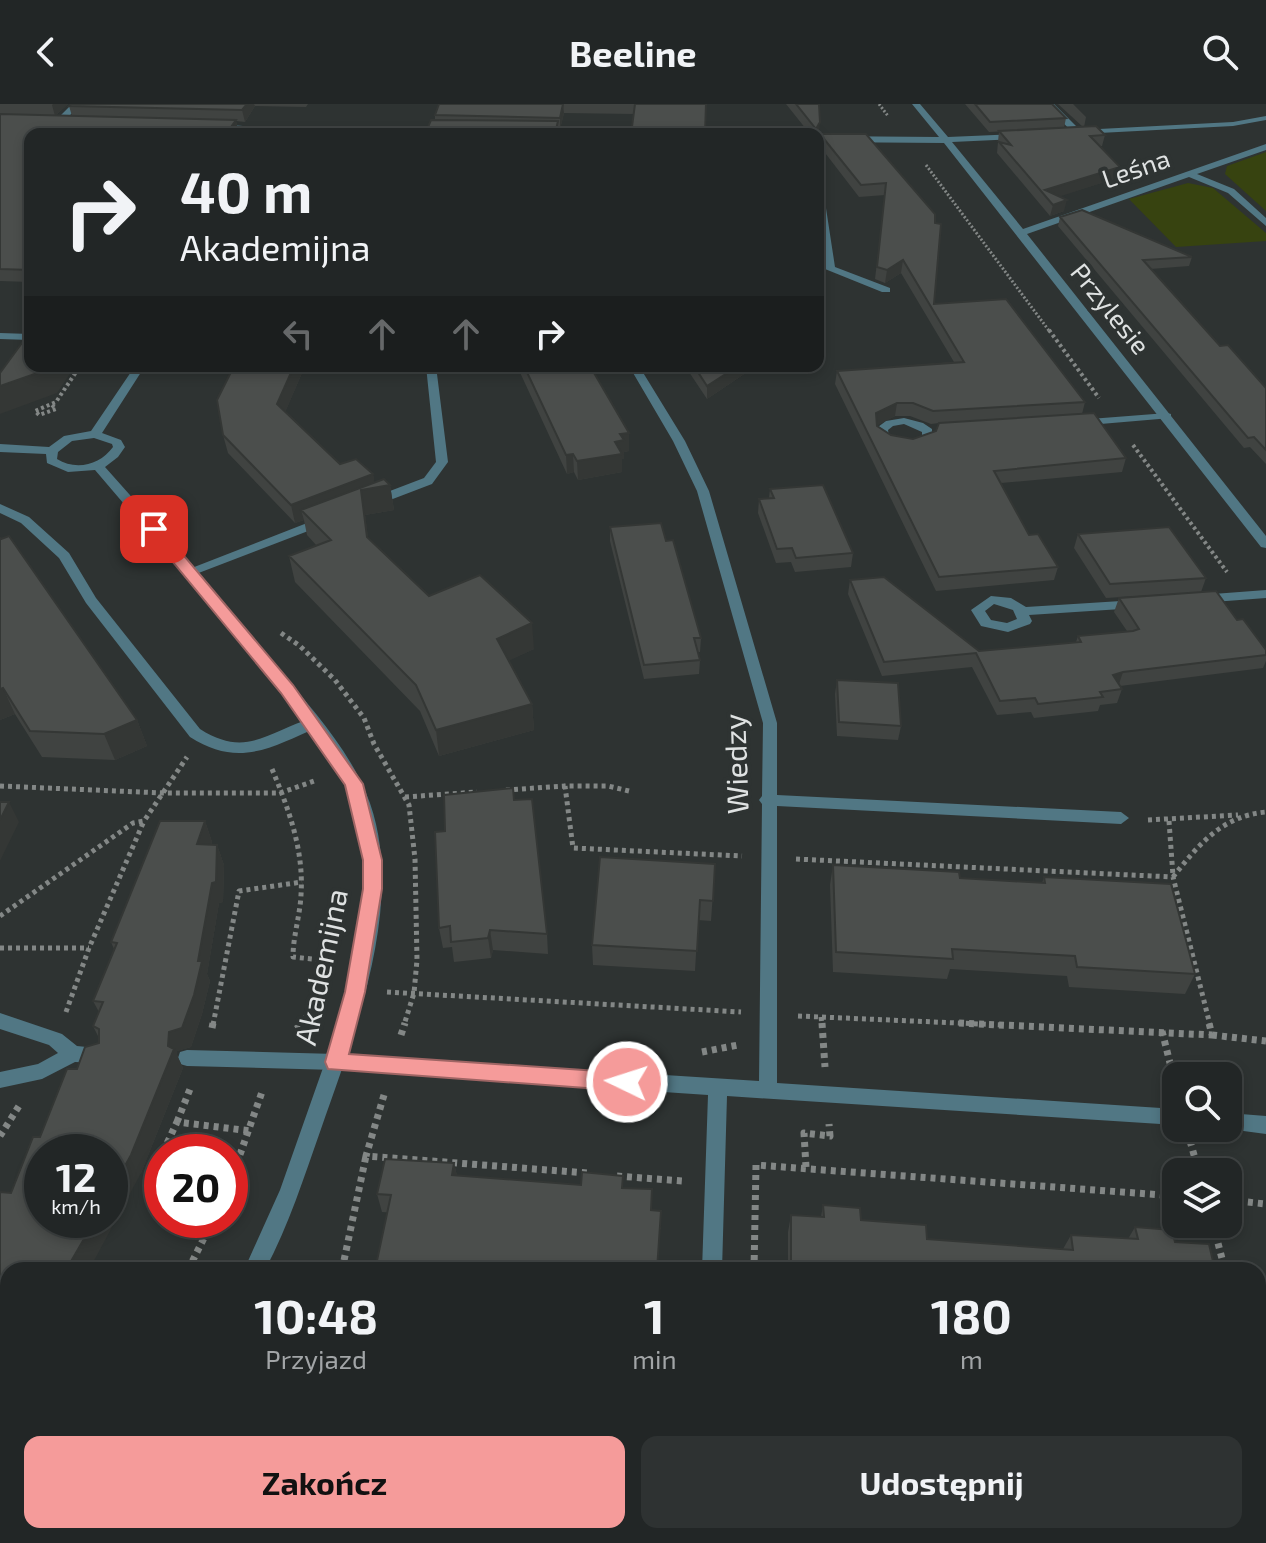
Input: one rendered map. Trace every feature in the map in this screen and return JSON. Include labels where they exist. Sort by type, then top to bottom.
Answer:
[{"type":"street","points":[[60,121],[76,104]]},
{"type":"street","name":"Przylesie","points":[[916,104],[1266,544]]},
{"type":"street","points":[[1049,104],[1077,132]]},
{"type":"street","points":[[1063,133],[1233,124],[1266,118]]},
{"type":"street","points":[[45,121],[76,122]]},
{"type":"street","points":[[200,125],[234,128]]},
{"type":"street","points":[[824,139],[945,140],[1034,135]]},
{"type":"street","name":"Leśna","points":[[1020,233],[1266,147]]},
{"type":"street","points":[[1189,174],[1231,191],[1266,223]]},
{"type":"street","points":[[824,226],[830,269],[886,290]]},
{"type":"street","points":[[0,336],[24,337]]},
{"type":"street","points":[[95,434],[136,372]]},
{"type":"street","points":[[354,509],[428,481],[442,462],[432,372]]},
{"type":"street","name":"Wiedzy","points":[[638,372],[679,441],[703,491],[770,723],[767,800],[768,1091]]},
{"type":"street","points":[[1070,423],[1167,416]]},
{"type":"street","points":[[928,431],[944,431]]},
{"type":"street","points":[[0,448],[52,451],[68,438],[95,434],[112,438],[119,447],[111,458],[98,466],[75,469],[60,467],[51,460],[52,451]]},
{"type":"street","name":"Akademijna","points":[[98,466],[191,571],[313,723],[354,784],[365,820],[373,860],[373,889],[355,992],[336,1062],[288,1193],[258,1262]]},
{"type":"street","points":[[0,508],[25,520],[64,556],[91,600],[195,733],[204,740],[229,751],[250,748],[313,723]]},
{"type":"street","points":[[191,571],[339,515]]},
{"type":"street","points":[[1182,600],[1266,594]]},
{"type":"street","points":[[1024,611],[1150,603]]},
{"type":"street","points":[[767,800],[1121,818]]},
{"type":"street","points":[[0,1021],[55,1039],[73,1054]]},
{"type":"street","points":[[0,1080],[42,1071],[73,1054],[99,1055]]},
{"type":"street","points":[[187,1058],[336,1062],[1162,1116]]},
{"type":"street","points":[[712,1262],[718,1088]]},
{"type":"street","points":[[1242,1123],[1266,1125]]},
{"type":"path","points":[[879,104],[1244,596]]},
{"type":"path","points":[[52,405],[76,372]]},
{"type":"path","points":[[55,1039],[89,948],[144,821],[163,793],[168,778],[204,740]]},
{"type":"path","points":[[0,786],[163,793],[280,793],[309,784],[342,766]]},
{"type":"path","points":[[565,786],[573,848],[1173,877]]},
{"type":"path","points":[[493,791],[565,786],[608,786],[629,791]]},
{"type":"path","points":[[405,797],[478,792]]},
{"type":"path","points":[[1121,818],[1169,821],[1264,810]]},
{"type":"path","points":[[1173,877],[1199,842],[1239,815]]},
{"type":"path","points":[[0,916],[133,823],[144,821]]},
{"type":"path","points":[[1169,821],[1173,877],[1212,1035]]},
{"type":"path","points":[[211,1035],[239,891],[302,882]]},
{"type":"path","points":[[0,948],[89,948]]},
{"type":"path","points":[[344,1262],[366,1156],[414,993],[768,1014],[1162,1031],[1266,1041]]},
{"type":"path","points":[[1162,1031],[1170,1062]]},
{"type":"path","points":[[0,1136],[42,1071]]},
{"type":"path","points":[[172,1134],[177,1122],[251,1131]]},
{"type":"path","points":[[366,1156],[588,1173]]},
{"type":"path","points":[[754,1262],[756,1165],[1162,1195]]},
{"type":"path","points":[[604,1175],[684,1181],[683,1196]]},
{"type":"path","points":[[1242,1201],[1266,1204]]},
{"type":"path","points":[[192,1262],[204,1238]]},
{"type":"path","points":[[1217,1238],[1223,1262]]},
{"type":"green space","points":[[1266,152],[1266,211],[1225,174],[1227,166]]},
{"type":"green space","points":[[1188,183],[1213,188],[1266,233],[1266,241],[1176,247],[1129,199]]},
{"type":"building","points":[[247,104],[242,110],[69,106]]},
{"type":"building","points":[[439,104],[563,104],[560,118],[435,115]]},
{"type":"building","points":[[635,104],[706,104],[705,128],[632,128]]},
{"type":"building","points":[[796,104],[819,104],[820,122],[815,128]]},
{"type":"building","points":[[975,104],[1052,104],[1066,118],[990,122]]},
{"type":"building","points":[[0,114],[236,120],[230,128],[24,128],[24,270],[0,269]]},
{"type":"building","points":[[431,120],[558,121],[556,128],[428,128]]},
{"type":"building","points":[[1096,126],[1105,135],[1090,136],[1120,167],[1045,190],[1067,200],[1053,205],[999,142],[1011,145],[999,131]]},
{"type":"building","points":[[824,134],[866,134],[935,214],[935,223],[941,224],[934,304],[1006,299],[1085,402],[933,411],[913,403],[897,403],[876,413],[877,426],[891,435],[913,439],[936,431],[939,423],[1094,413],[1126,458],[994,471],[1029,535],[1038,534],[1058,567],[939,577],[837,371],[964,362],[903,260],[887,270],[877,267],[886,183],[861,185],[824,139]]},
{"type":"building","points":[[1082,210],[1192,257],[1143,260],[1220,346],[1228,345],[1266,388],[1266,450],[1254,437],[1248,438],[1060,217]]},
{"type":"building","points":[[24,340],[24,372],[40,372],[0,386],[0,373]]},
{"type":"building","points":[[231,372],[291,372],[277,404],[340,464],[356,459],[373,474],[291,505],[223,435],[217,400]]},
{"type":"building","points":[[527,372],[593,372],[629,433],[620,434],[624,440],[615,442],[622,454],[577,461],[573,454],[566,455]]},
{"type":"building","points":[[698,372],[729,372],[707,386]]},
{"type":"building","points":[[384,479],[390,485],[361,490],[367,537],[429,596],[480,575],[532,623],[497,639],[532,704],[436,730],[416,685],[289,556],[331,540],[301,510]]},
{"type":"building","points":[[823,485],[853,553],[796,558],[792,548],[777,549],[759,499],[774,498],[770,489]]},
{"type":"building","points":[[661,523],[666,541],[673,540],[701,638],[694,638],[700,660],[644,665],[610,527]]},
{"type":"building","points":[[1169,527],[1206,578],[1110,584],[1078,534]]},
{"type":"building","points":[[9,536],[137,720],[104,734],[30,731],[3,688],[0,689],[0,538]]},
{"type":"building","points":[[884,577],[979,651],[1081,642],[1078,636],[1133,631],[1139,629],[1119,598],[1216,591],[1237,620],[1243,619],[1266,650],[1266,655],[1123,672],[1113,675],[1122,689],[1100,692],[1103,697],[1038,704],[1035,698],[1000,701],[976,653],[884,662],[850,580]]},
{"type":"building","points":[[837,680],[898,683],[901,726],[839,722]]},
{"type":"building","points":[[513,788],[514,800],[532,799],[547,934],[490,930],[488,938],[451,942],[450,926],[439,928],[435,832],[445,831],[444,795]]},
{"type":"building","points":[[0,802],[9,802],[0,820]]},
{"type":"building","points":[[160,821],[205,821],[197,844],[217,845],[216,882],[212,883],[198,961],[202,961],[182,1028],[169,1032],[168,1046],[174,1049],[128,1160],[128,1134],[41,1134],[67,1069],[77,1069],[85,1047],[99,1043],[99,1029],[93,1026],[103,1002],[93,1001],[117,943],[111,942]]},
{"type":"building","points":[[600,857],[715,864],[713,901],[700,900],[697,951],[592,945]]},
{"type":"building","points":[[833,865],[959,872],[960,878],[1045,883],[1044,877],[1171,884],[1195,974],[1077,967],[1075,956],[952,949],[953,959],[836,952]]},
{"type":"building","points":[[385,1159],[454,1163],[452,1175],[581,1185],[582,1172],[623,1176],[622,1188],[652,1189],[651,1210],[661,1211],[658,1262],[377,1262],[391,1195],[377,1194]]},
{"type":"building","points":[[24,1160],[24,1238],[85,1238],[71,1262],[0,1262],[0,1192],[11,1193]]},
{"type":"building","points":[[823,1205],[860,1208],[861,1220],[926,1225],[927,1239],[1073,1250],[1071,1235],[1138,1239],[1135,1227],[1162,1229],[1162,1238],[1209,1244],[1213,1262],[791,1262],[791,1215],[824,1217]]},
{"type":"route","points":[[154,529],[287,689],[354,784],[373,860],[373,889],[355,992],[336,1062],[627,1082]]}]
